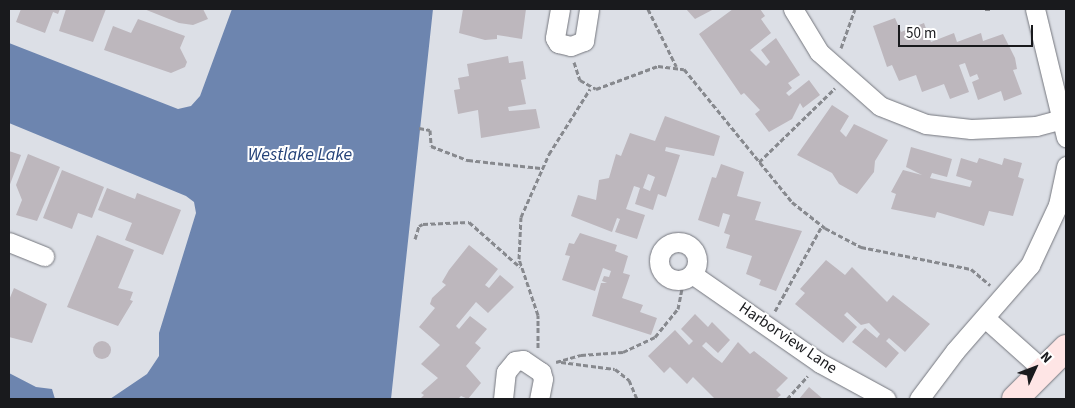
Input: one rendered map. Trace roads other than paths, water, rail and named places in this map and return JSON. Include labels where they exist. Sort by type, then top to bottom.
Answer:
[{"type":"street","points":[[560,9],[555,38],[558,43],[571,46],[584,41],[589,9]]},
{"type":"street","points":[[793,9],[829,62],[845,78],[880,106],[926,124],[971,129],[1036,126],[1065,128],[1035,9]]},
{"type":"street","points":[[919,399],[954,351],[1003,298],[1047,235],[1066,166]]},
{"type":"street","points":[[9,242],[44,256]]},
{"type":"street","name":"Harborview Lane","points":[[686,277],[766,324],[820,363],[886,399]]},
{"type":"street","points":[[985,318],[1042,369]]},
{"type":"street","points":[[1015,399],[1042,369],[1066,348]]},
{"type":"street","points":[[504,399],[510,366],[524,360],[543,366],[543,379],[539,399]]},
{"type":"water","name":"Westlake Lake","points":[[232,9],[433,9],[391,399],[110,399],[147,374],[159,356],[159,333],[196,213],[194,202],[186,196],[9,123],[9,43],[178,109],[191,106],[200,96]]},
{"type":"water","points":[[9,373],[36,387],[52,389],[55,399],[9,399]]}]
